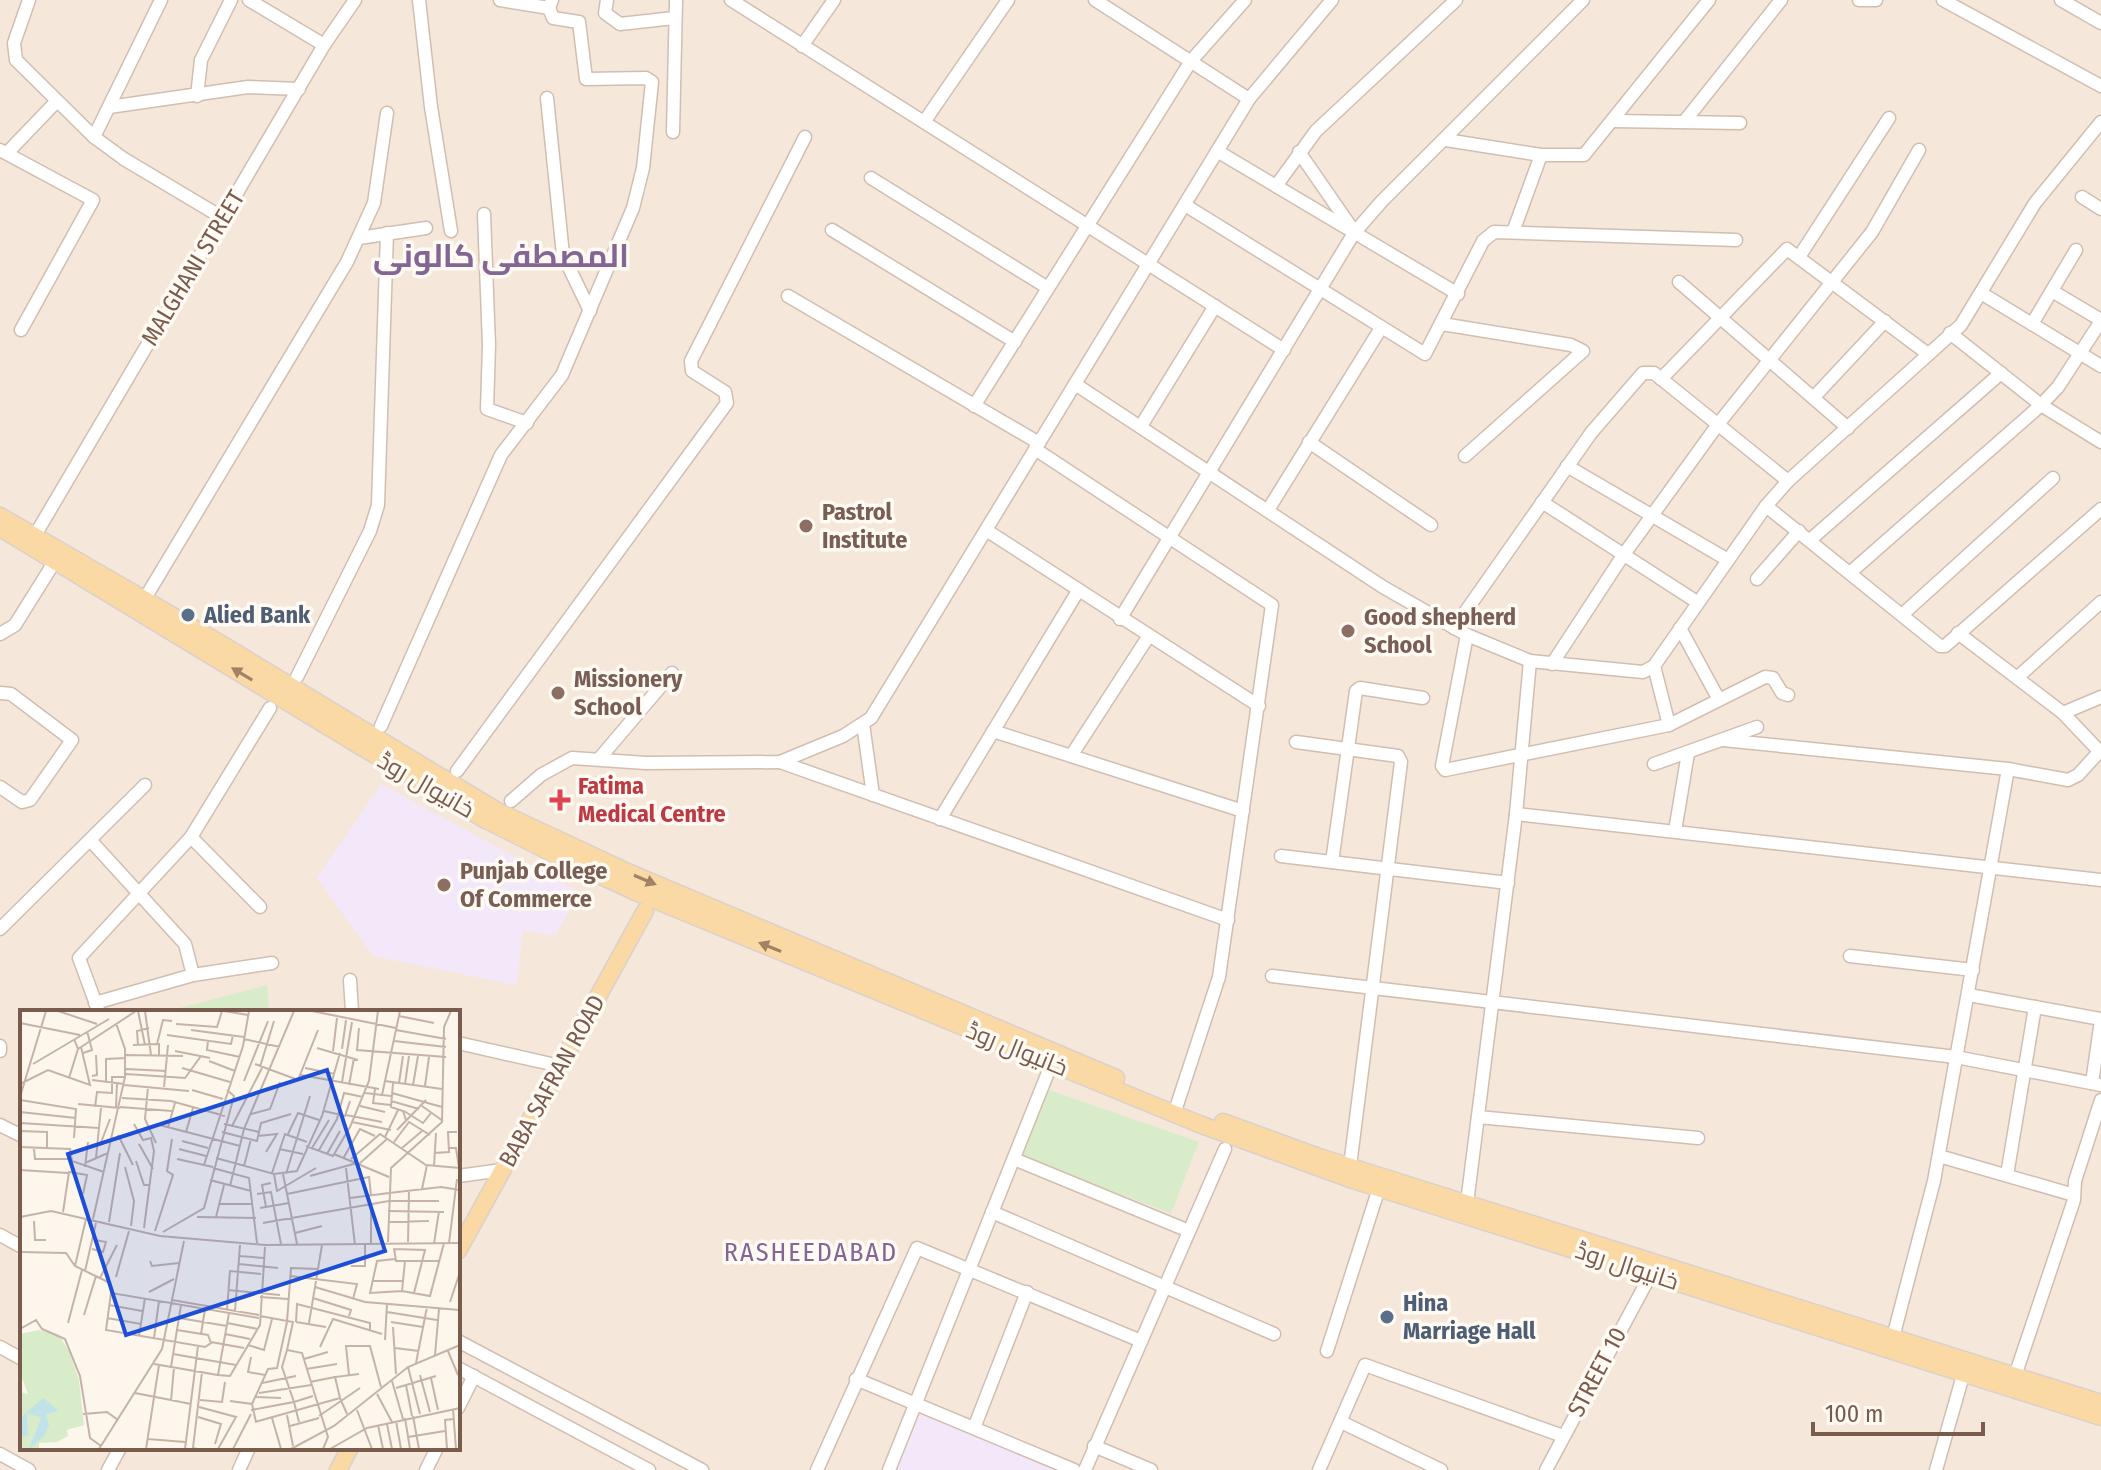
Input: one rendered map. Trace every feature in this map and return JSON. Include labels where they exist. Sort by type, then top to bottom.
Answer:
[{"type":"main road","name":"خانیوال روڈ","points":[[0,516],[499,812],[630,873],[1177,1105],[1350,1166],[1891,1343],[1964,1372],[2101,1417]]},
{"type":"main road","name":"خانیوال روڈ","points":[[0,528],[460,805],[638,893],[1199,1124],[1379,1188],[1651,1274],[2101,1403]]},
{"type":"main road","name":"BABA SAFRAN ROAD","points":[[460,1247],[645,911]]},
{"type":"main road","points":[[338,1470],[349,1450]]},
{"type":"street","points":[[29,0],[6,45],[16,60],[55,103],[94,137],[124,159],[223,218]]},
{"type":"street","points":[[94,137],[161,0]]},
{"type":"street","points":[[197,96],[201,60],[231,0]]},
{"type":"street","name":"MALGHANI STREET","points":[[34,537],[324,45],[355,0]]},
{"type":"street","points":[[419,0],[431,107],[451,231]]},
{"type":"street","points":[[381,726],[501,455],[562,375],[633,208],[643,168],[652,82],[646,78],[586,79],[579,22],[553,18],[550,4],[500,0]]},
{"type":"street","points":[[607,0],[605,13],[620,24],[674,18]]},
{"type":"street","points":[[673,132],[676,0]]},
{"type":"street","points":[[731,0],[1284,350]]},
{"type":"street","points":[[802,46],[834,0]]},
{"type":"street","points":[[924,122],[1008,0]]},
{"type":"street","points":[[1095,0],[1249,99]]},
{"type":"street","points":[[974,406],[1191,61],[1245,0]]},
{"type":"street","points":[[780,762],[871,718],[1249,99],[1332,0]]},
{"type":"street","points":[[1276,186],[1316,131],[1456,0]]},
{"type":"street","points":[[1120,619],[1354,233],[1382,201],[1583,0]]},
{"type":"street","points":[[1446,140],[1541,155],[1584,155],[1709,0]]},
{"type":"street","points":[[1684,122],[1781,0]]},
{"type":"street","points":[[1859,0],[1876,0]]},
{"type":"street","points":[[1943,0],[2101,86]]},
{"type":"street","points":[[2061,0],[2101,23]]},
{"type":"street","points":[[257,2],[324,45]]},
{"type":"street","points":[[109,107],[248,87],[299,89]]},
{"type":"street","points":[[547,98],[563,255],[590,311]]},
{"type":"street","points":[[21,330],[93,200],[3,152],[55,103]]},
{"type":"street","points":[[144,600],[311,325],[359,238],[374,203],[387,113]]},
{"type":"street","points":[[1799,257],[1889,118]]},
{"type":"street","points":[[1614,121],[1740,123]]},
{"type":"street","points":[[1075,384],[1383,587],[1467,635],[1530,661],[1631,672],[1654,666],[1766,506],[1788,481],[1961,325],[2035,203],[2096,139],[2101,122]]},
{"type":"street","points":[[457,771],[727,403],[725,392],[692,371],[691,361],[805,137]]},
{"type":"street","points":[[1552,664],[1622,557],[1719,423],[1872,232],[1919,150]]},
{"type":"street","points":[[1217,151],[1458,294]]},
{"type":"street","points":[[1299,152],[1354,233]]},
{"type":"street","points":[[1513,232],[1541,155]]},
{"type":"street","points":[[871,178],[1048,288]]},
{"type":"street","points":[[2082,197],[2101,209]]},
{"type":"street","points":[[1185,205],[1425,354],[1489,235],[1513,232],[1736,240]]},
{"type":"street","points":[[484,214],[489,345],[487,409],[527,423]]},
{"type":"street","points":[[359,238],[426,228]]},
{"type":"street","points":[[832,230],[1015,342]]},
{"type":"street","points":[[297,677],[370,531],[378,505],[387,233]]},
{"type":"street","points":[[1661,379],[1783,250],[1799,257],[1928,354]]},
{"type":"street","points":[[2032,324],[2076,250]]},
{"type":"street","points":[[1679,282],[1815,396],[1848,428]]},
{"type":"street","points":[[1852,571],[2058,387],[2101,320],[2052,291]]},
{"type":"street","points":[[1981,293],[2101,366]]},
{"type":"street","points":[[788,296],[1037,446],[1272,605],[1219,977],[1177,1105]]},
{"type":"street","points":[[1141,426],[1215,306]]},
{"type":"street","points":[[1815,396],[1885,321]]},
{"type":"street","points":[[1442,324],[1571,345],[1583,351],[1465,456]]},
{"type":"street","points":[[1268,510],[1381,328]]},
{"type":"street","points":[[1950,333],[2041,405],[2101,442]]},
{"type":"street","points":[[1454,628],[1567,466],[1639,377],[1648,372],[1719,423],[1788,481]]},
{"type":"street","points":[[1810,540],[2001,373]]},
{"type":"street","points":[[1309,442],[1431,525]]},
{"type":"street","points":[[1567,466],[1728,560]]},
{"type":"street","points":[[1903,614],[2053,478]]},
{"type":"street","points":[[1542,502],[1622,557],[1697,602]]},
{"type":"street","points":[[1766,506],[1852,571],[1940,646],[2101,509]]},
{"type":"street","points":[[986,530],[1259,706]]},
{"type":"street","points":[[1757,579],[1799,531]]},
{"type":"street","points":[[0,634],[15,625],[55,561]]},
{"type":"street","points":[[940,819],[1078,591]]},
{"type":"street","points":[[2019,676],[2101,602]]},
{"type":"street","points":[[1680,628],[1718,698]]},
{"type":"street","points":[[1723,740],[2008,769],[2068,780],[2078,775],[2100,752],[2063,713],[2019,676],[1958,633]]},
{"type":"street","points":[[1467,635],[1442,768],[1520,756],[1669,725],[1765,677],[1773,678],[1782,693],[1788,695]]},
{"type":"street","points":[[1071,756],[1148,637]]},
{"type":"street","points":[[1467,1203],[1508,883],[1530,661]]},
{"type":"street","points":[[1654,666],[1669,725]]},
{"type":"street","points":[[599,759],[672,673]]},
{"type":"street","points":[[1332,862],[1357,689],[1423,698]]},
{"type":"street","points":[[0,693],[11,694],[72,740],[30,800],[22,802],[0,787]]},
{"type":"street","points":[[2063,713],[2101,697]]},
{"type":"street","points":[[270,708],[191,837],[79,958],[97,1008],[193,975],[272,963]]},
{"type":"street","points":[[863,724],[873,795]]},
{"type":"street","points":[[1654,764],[1757,727]]},
{"type":"street","points":[[993,731],[1243,811]]},
{"type":"street","points":[[1296,742],[1401,759],[1350,1166]]},
{"type":"street","points":[[1675,831],[1688,753]]},
{"type":"street","points":[[511,801],[559,763],[572,758],[780,762],[1228,920]]},
{"type":"street","points":[[1891,1343],[1915,1265],[1939,1156],[2008,769]]},
{"type":"street","points":[[0,929],[92,842],[145,785]]},
{"type":"street","points":[[1516,814],[2101,880]]},
{"type":"street","points":[[191,837],[260,907]]},
{"type":"street","points":[[92,842],[185,944],[193,975]]},
{"type":"street","points":[[1281,856],[1508,883]]},
{"type":"street","points":[[1850,956],[1973,970]]},
{"type":"street","points":[[1272,976],[1956,1057],[2096,1084],[2101,1019],[1969,995]]},
{"type":"street","points":[[350,980],[352,1010]]},
{"type":"street","points":[[2007,1175],[2035,1007]]},
{"type":"street","points":[[460,1043],[560,1066]]},
{"type":"street","points":[[889,1470],[1047,1075]]},
{"type":"street","points":[[2015,1376],[2074,1195],[2075,1181],[2101,1100]]},
{"type":"street","points":[[1478,1117],[1698,1138]]},
{"type":"street","points":[[0,1125],[20,1135]]},
{"type":"street","points":[[1085,1470],[1225,1149]]},
{"type":"street","points":[[1939,1156],[2074,1195]]},
{"type":"street","points":[[1014,1159],[1189,1231]]},
{"type":"street","points":[[460,1176],[502,1170]]},
{"type":"street","points":[[1327,1351],[1379,1188]]},
{"type":"street","points":[[992,1212],[1274,1334]]},
{"type":"street","points":[[0,1235],[20,1246]]},
{"type":"street","points":[[817,1470],[914,1249],[921,1248],[1141,1341]]},
{"type":"street","name":"STREET 10","points":[[1546,1470],[1651,1274]]},
{"type":"street","points":[[974,1428],[1027,1292]]},
{"type":"street","points":[[460,1342],[702,1470]]},
{"type":"street","points":[[0,1347],[20,1358]]},
{"type":"street","points":[[1319,1470],[1365,1365],[1563,1436]]},
{"type":"street","points":[[460,1369],[640,1468]]},
{"type":"street","points":[[1936,1470],[1964,1372]]},
{"type":"street","points":[[460,1404],[474,1376]]},
{"type":"street","points":[[856,1379],[1074,1470]]},
{"type":"street","points":[[1341,1422],[1432,1468]]},
{"type":"street","points":[[1094,1446],[1151,1470]]},
{"type":"street","points":[[108,1470],[119,1450]]},
{"type":"street","points":[[239,1470],[248,1450]]},
{"type":"street","points":[[0,1454],[29,1470]]},
{"type":"shaded area","points":[[0,0],[2101,0],[2101,1470],[0,1470]]},
{"type":"shaded area","name":"Punjab College Of Commerce","points":[[381,784],[580,892],[555,936],[523,931],[516,985],[373,956],[317,878]]},
{"type":"shaded area","points":[[908,1407],[1062,1470],[882,1470]]},
{"type":"green space","points":[[267,985],[269,1010],[172,1010]]},
{"type":"green space","points":[[1046,1089],[1199,1142],[1171,1213],[1018,1156]]},
{"type":"place","name":"Pastrol Institute","points":[[806,526]]},
{"type":"place","name":"Alied Bank","points":[[188,615]]},
{"type":"place","name":"Good shepherd School","points":[[1348,631]]},
{"type":"place","name":"Missionery School","points":[[558,693]]},
{"type":"place","name":"Fatima Medical Centre","points":[[560,800]]},
{"type":"place","name":"Punjab College Of Commerce","points":[[444,885]]},
{"type":"place","name":"Hina Marriage Hall","points":[[1387,1317]]},
{"type":"district","name":"المصطفی کالونی","points":[[501,256]]},
{"type":"district","name":"RASHEEDABAD","points":[[811,1252]]}]
